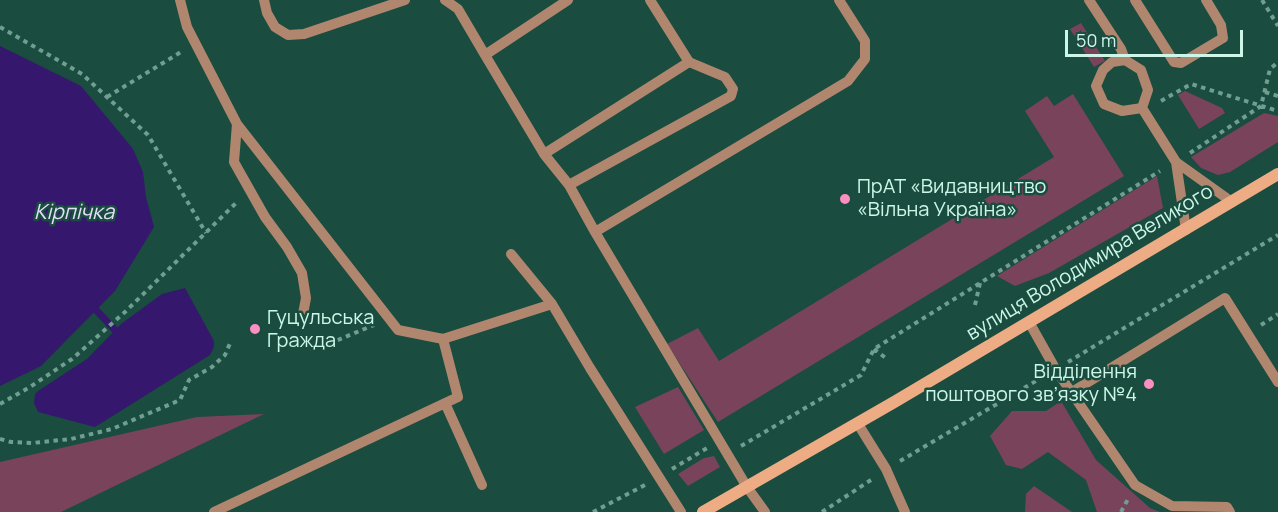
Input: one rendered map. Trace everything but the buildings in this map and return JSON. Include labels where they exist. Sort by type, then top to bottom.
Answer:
[{"type":"main road","name":"вулиця Володимира Великого","points":[[703,512],[858,424],[1278,174]]},
{"type":"lane","points":[[180,0],[187,27],[237,124],[398,330],[443,339],[552,304]]},
{"type":"lane","points":[[264,0],[267,13],[275,27],[288,34],[304,34],[405,0]]},
{"type":"lane","points":[[445,0],[458,9],[544,154],[569,185],[747,487],[765,512]]},
{"type":"lane","points":[[485,55],[568,0]]},
{"type":"lane","points":[[569,185],[731,96],[733,89],[725,77],[689,62],[650,0]]},
{"type":"lane","points":[[595,232],[848,81],[864,59],[865,41],[839,0]]},
{"type":"lane","points":[[1089,0],[1121,49],[1125,60],[1141,70],[1148,90],[1142,108]]},
{"type":"lane","points":[[1135,0],[1174,62],[1181,63],[1223,38],[1221,25],[1206,0]]},
{"type":"lane","points":[[1125,60],[1112,62],[1103,70],[1096,86],[1104,104],[1122,111],[1142,108]]},
{"type":"lane","points":[[544,154],[689,62]]},
{"type":"lane","points":[[1142,108],[1176,162],[1232,202]]},
{"type":"lane","points":[[237,124],[234,162],[265,217],[302,273],[306,298],[303,314]]},
{"type":"lane","points":[[1176,162],[1186,230]]},
{"type":"lane","points":[[512,254],[552,304],[587,370],[681,512]]},
{"type":"lane","points":[[1072,392],[1226,298],[1278,382]]},
{"type":"lane","points":[[1029,322],[1072,392],[1135,485],[1172,506],[1227,507],[1230,512]]},
{"type":"lane","points":[[214,512],[458,397],[443,339]]},
{"type":"lane","points":[[445,403],[483,485]]},
{"type":"lane","points":[[858,424],[886,469],[905,512]]},
{"type":"path","points":[[1262,0],[1278,26]]},
{"type":"path","points":[[0,27],[82,74],[148,135],[206,233]]},
{"type":"path","points":[[107,98],[195,43]]},
{"type":"path","points":[[1186,155],[1261,106],[1270,69],[1278,62]]},
{"type":"path","points":[[1142,108],[1161,101],[1191,84],[1278,111]]},
{"type":"path","points":[[1265,92],[1278,96]]},
{"type":"path","points":[[726,449],[743,446],[861,375],[874,349],[1162,169]]},
{"type":"path","points":[[0,404],[72,359],[104,331],[236,203],[245,182]]},
{"type":"path","points":[[975,305],[980,282]]},
{"type":"path","points":[[1254,328],[1278,314]]},
{"type":"path","points":[[321,347],[388,319]]},
{"type":"path","points":[[0,439],[32,443],[71,439],[121,425],[180,400],[189,380],[212,367],[225,356],[231,341]]},
{"type":"path","points":[[874,349],[887,359]]},
{"type":"path","points":[[669,471],[707,448]]},
{"type":"path","points":[[593,512],[646,485]]},
{"type":"path","points":[[832,506],[834,512]]},
{"type":"shaded area","points":[[1081,23],[1105,61],[1094,67],[1070,29]]},
{"type":"shaded area","points":[[1185,91],[1222,108],[1225,113],[1199,129],[1178,95]]},
{"type":"shaded area","points":[[1073,94],[1124,176],[718,422],[667,344],[698,328],[719,361],[1054,157],[1025,111],[1047,96],[1054,106]]},
{"type":"shaded area","points":[[1264,113],[1278,116],[1278,142],[1230,172],[1218,175],[1201,168],[1191,157]]},
{"type":"shaded area","points":[[1157,176],[1163,208],[1049,273],[1015,286],[997,276]]},
{"type":"shaded area","points":[[678,387],[704,430],[664,454],[635,407]]},
{"type":"shaded area","points":[[1061,401],[1096,460],[1150,508],[1160,512],[1097,512],[1086,480],[1048,452],[1022,469],[1006,465],[990,436],[1012,411],[1046,411]]},
{"type":"shaded area","points":[[264,414],[61,512],[0,512],[0,462],[197,417]]},
{"type":"shaded area","points":[[714,456],[720,467],[688,486],[678,474],[704,458]]},
{"type":"shaded area","points":[[1034,486],[1072,512],[1025,512],[1026,494]]},
{"type":"water","name":"Кірпічка","points":[[0,46],[81,86],[133,149],[143,172],[146,197],[154,227],[115,291],[41,366],[0,386]]},
{"type":"water","points":[[185,288],[214,341],[210,355],[95,427],[38,412],[34,403],[35,394],[38,391],[87,359],[121,324],[162,294]]},
{"type":"waterway","points":[[95,309],[115,330]]},
{"type":"place","name":"ПрАТ «Видавництво «Вільна Україна»","points":[[845,199]]},
{"type":"place","name":"Гуцульська Гражда","points":[[255,329]]},
{"type":"place","name":"Відділення поштового зв’язку №4","points":[[1149,384]]}]
